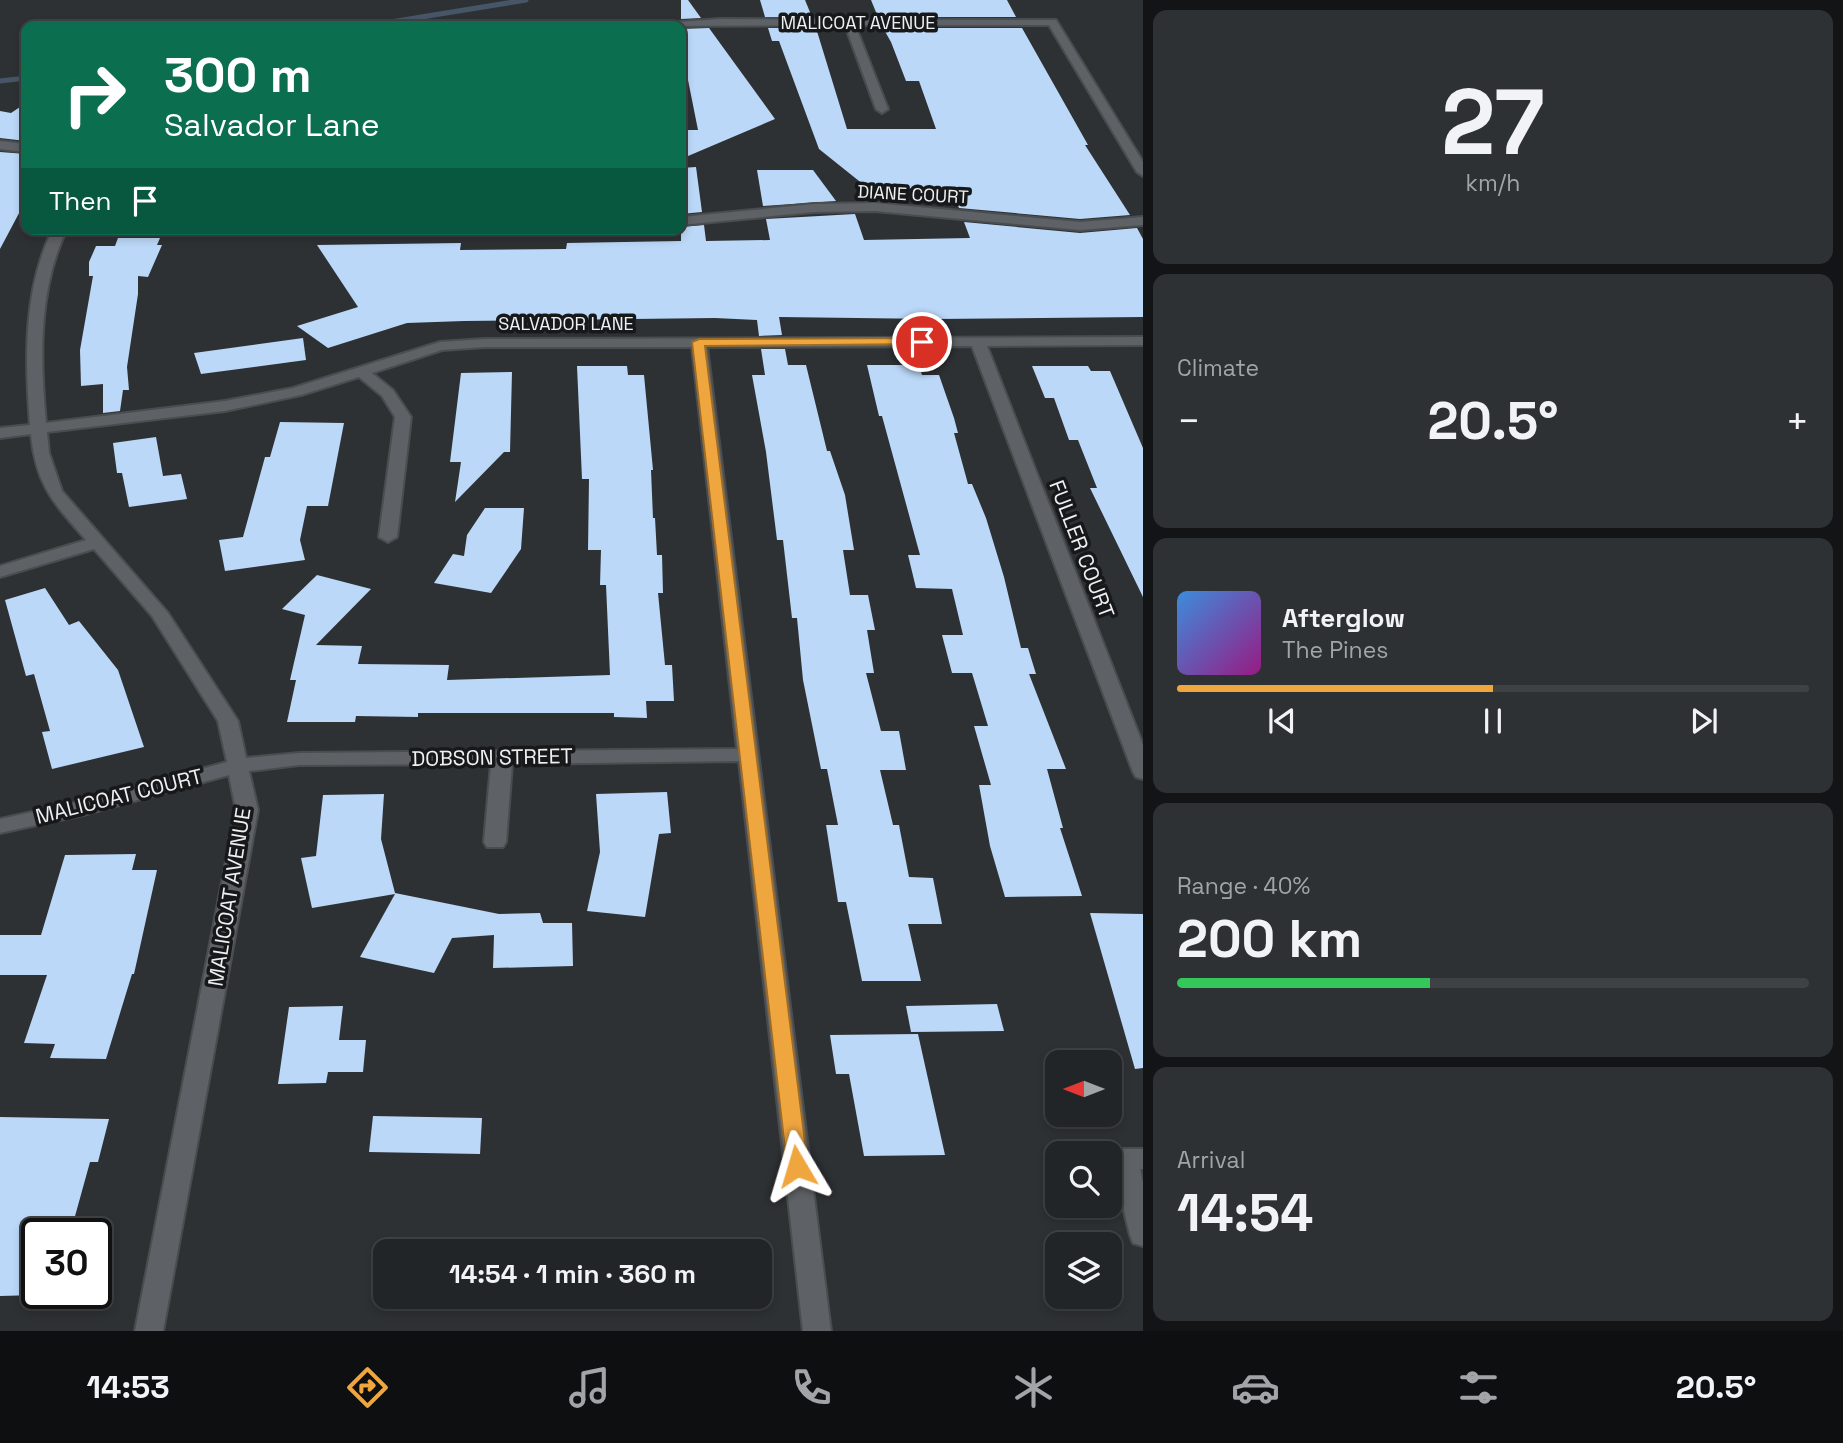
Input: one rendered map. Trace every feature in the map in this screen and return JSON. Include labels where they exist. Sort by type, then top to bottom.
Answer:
[{"type":"street","name":"MALICOAT AVENUE","points":[[686,24],[720,22],[1052,22],[1143,172]]},
{"type":"street","points":[[849,22],[882,108]]},
{"type":"street","points":[[0,145],[21,147]]},
{"type":"street","name":"DIANE COURT","points":[[686,221],[814,208],[875,207],[1080,226],[1143,221]]},
{"type":"street","name":"MALICOAT AVENUE","points":[[57,235],[52,245],[37,306],[35,386],[41,453],[54,492],[159,614],[228,721],[247,810],[149,1331]]},
{"type":"street","name":"SALVADOR LANE","points":[[0,433],[225,406],[296,392],[363,373],[440,346],[485,343],[1143,341]]},
{"type":"street","points":[[699,342],[817,1331]]},
{"type":"street","name":"FULLER COURT","points":[[978,342],[1143,772]]},
{"type":"street","points":[[363,373],[388,393],[402,417],[388,537]]},
{"type":"street","points":[[0,572],[99,542]]},
{"type":"street","name":"DOBSON STREET","points":[[237,766],[299,759],[748,755]]},
{"type":"street","points":[[495,842],[502,757]]},
{"type":"street","name":"MALICOAT COURT","points":[[0,826],[237,766]]},
{"type":"street","points":[[1143,1159],[1124,1159],[1143,1235]]},
{"type":"building","points":[[681,0],[688,0],[701,18],[681,19]]},
{"type":"building","points":[[760,0],[805,0],[812,17],[765,17]]},
{"type":"building","points":[[871,0],[1007,0],[1016,17],[878,17]]},
{"type":"building","points":[[709,28],[775,119],[686,157],[686,130],[698,130],[686,80],[686,29]]},
{"type":"building","points":[[768,28],[816,28],[847,129],[936,129],[919,81],[906,81],[883,28],[1022,28],[1088,145],[1085,145],[1130,215],[1080,219],[959,208],[951,188],[869,189],[819,149],[779,41],[772,41]]},
{"type":"building","points":[[21,106],[21,140],[0,138],[0,111],[11,113]]},
{"type":"building","points":[[0,152],[21,154],[21,209],[0,249]]},
{"type":"building","points":[[696,167],[702,212],[686,214],[686,168]]},
{"type":"building","points":[[757,170],[813,170],[836,201],[763,206]]},
{"type":"building","points":[[855,214],[864,240],[970,238],[964,222],[1080,233],[1137,228],[1143,239],[1143,317],[779,317],[782,335],[759,336],[757,320],[715,318],[407,323],[328,348],[297,326],[358,307],[317,245],[461,243],[460,250],[566,249],[567,243],[681,241],[681,235],[686,235],[686,227],[704,225],[706,241],[770,240],[766,219]]},
{"type":"building","points":[[118,238],[160,238],[157,245],[162,245],[148,277],[138,276],[138,294],[127,367],[129,390],[123,390],[120,411],[103,413],[103,384],[81,386],[80,350],[93,276],[89,276],[89,262],[96,246],[115,246]]},
{"type":"building","points":[[303,338],[306,360],[201,374],[194,353]]},
{"type":"building","points":[[761,349],[785,349],[788,365],[806,365],[827,451],[830,451],[845,495],[854,550],[843,550],[850,595],[868,595],[875,630],[867,630],[874,673],[866,673],[881,731],[899,731],[906,770],[880,770],[893,825],[899,825],[909,877],[933,878],[942,924],[908,924],[921,981],[862,981],[846,902],[838,902],[826,825],[838,825],[827,769],[821,769],[803,680],[797,618],[792,618],[783,540],[777,540],[766,452],[752,375],[765,375]]},
{"type":"building","points":[[867,365],[919,365],[922,375],[939,375],[958,433],[954,433],[968,484],[972,484],[986,518],[1004,577],[1021,648],[1028,648],[1036,674],[1029,674],[1066,769],[1047,769],[1063,828],[1060,828],[1082,896],[1005,897],[990,846],[979,785],[991,785],[974,726],[988,726],[972,673],[952,673],[942,635],[963,635],[952,589],[916,588],[908,555],[920,555],[882,416],[879,416]]},
{"type":"building","points":[[577,366],[627,366],[628,375],[644,375],[653,470],[653,518],[657,555],[662,555],[663,593],[658,593],[665,665],[672,665],[674,701],[646,701],[647,718],[614,717],[614,713],[418,713],[418,717],[356,716],[355,722],[287,722],[296,680],[290,680],[305,615],[282,609],[317,575],[371,589],[316,645],[362,646],[358,664],[449,665],[447,680],[610,675],[606,585],[600,585],[601,550],[588,550],[589,479],[582,479]]},
{"type":"building","points":[[1032,366],[1088,366],[1091,371],[1110,371],[1143,448],[1143,597],[1090,488],[1097,488],[1078,440],[1069,440],[1054,398],[1045,398]]},
{"type":"building","points":[[512,372],[510,452],[504,452],[455,502],[461,462],[450,462],[461,373]]},
{"type":"building","points":[[280,422],[344,423],[328,506],[307,506],[300,540],[305,560],[225,571],[219,540],[243,537],[265,457],[270,457]]},
{"type":"building","points":[[156,437],[163,476],[181,474],[187,499],[129,507],[122,473],[117,473],[113,443]]},
{"type":"building","points":[[485,508],[524,508],[521,549],[491,593],[434,583],[453,554],[464,556],[467,535]]},
{"type":"building","points":[[45,588],[69,625],[79,621],[118,670],[144,747],[52,769],[42,732],[50,731],[34,674],[26,676],[5,600]]},
{"type":"building","points":[[667,792],[671,833],[659,834],[645,917],[587,911],[600,852],[596,794]]},
{"type":"building","points":[[384,794],[381,839],[395,893],[499,914],[540,913],[543,923],[572,923],[573,966],[493,968],[494,935],[452,938],[434,973],[360,957],[395,894],[312,908],[301,858],[316,856],[323,795]]},
{"type":"building","points":[[136,854],[132,870],[157,870],[134,974],[106,1059],[50,1058],[55,1044],[24,1043],[47,975],[0,975],[0,935],[41,935],[65,855]]},
{"type":"building","points":[[1090,913],[1143,914],[1143,1068],[1135,1069]]},
{"type":"building","points":[[997,1004],[1004,1031],[911,1032],[906,1006]]},
{"type":"building","points":[[343,1006],[339,1040],[366,1040],[363,1072],[328,1072],[326,1083],[278,1084],[289,1007]]},
{"type":"building","points":[[918,1034],[945,1155],[864,1156],[849,1074],[836,1074],[830,1035]]},
{"type":"building","points":[[373,1116],[482,1118],[480,1154],[369,1152]]},
{"type":"building","points":[[0,1117],[109,1119],[98,1162],[90,1162],[74,1218],[21,1218],[21,1295],[0,1296]]},
{"type":"waterway","points":[[397,21],[526,0]]},
{"type":"waterway","points":[[0,81],[21,79]]},
{"type":"route","points":[[797,1166],[699,342],[922,342]]}]
